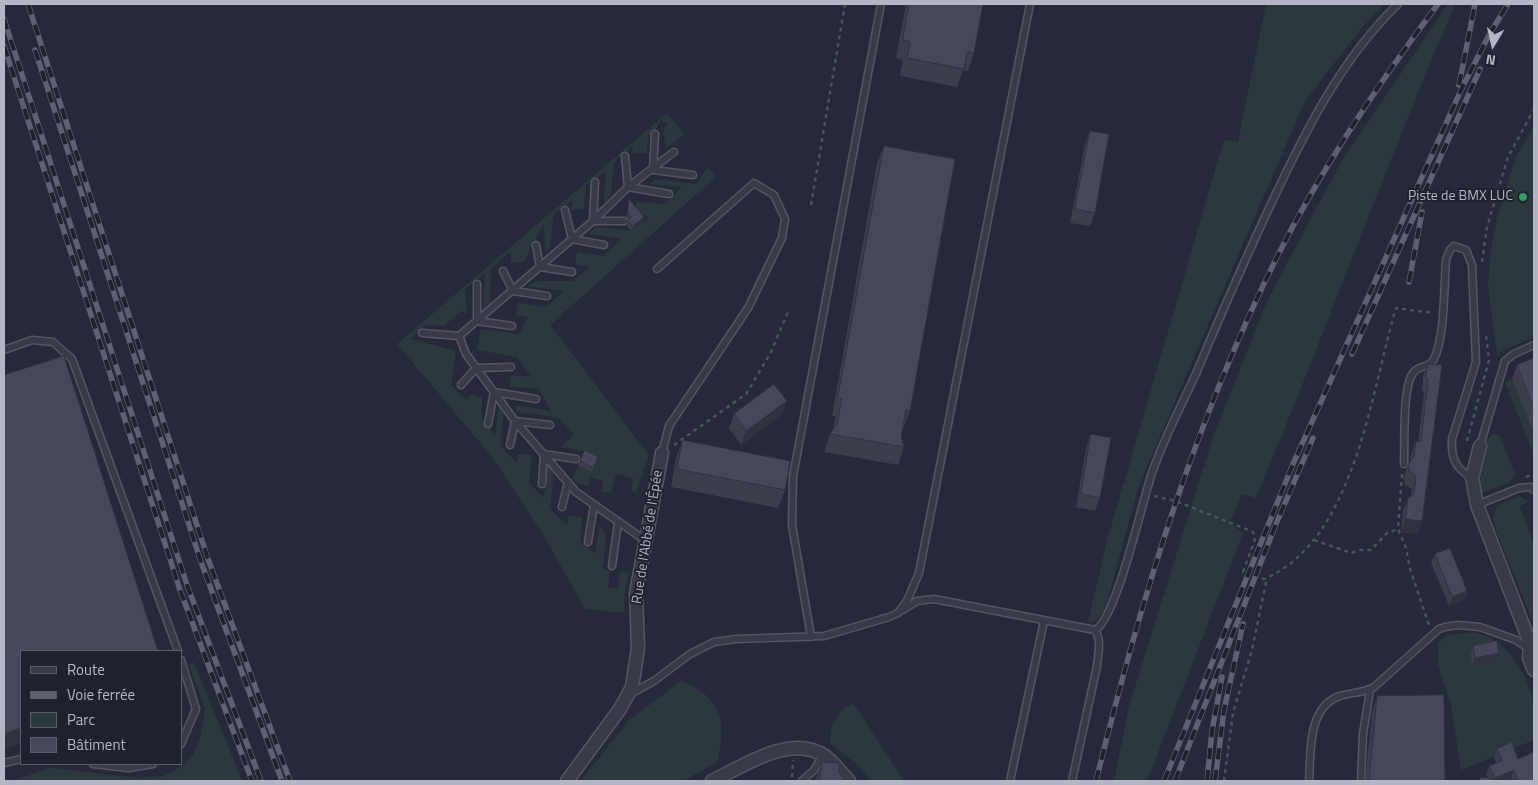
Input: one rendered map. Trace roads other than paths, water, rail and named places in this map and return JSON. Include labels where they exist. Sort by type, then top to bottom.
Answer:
[{"type":"street","points":[[1480,446],[1472,478],[1477,505],[1530,643],[1529,658],[1534,670]]},
{"type":"street","name":"Rue de l'Abbé de l'Épée","points":[[567,781],[628,695],[637,658],[636,593],[662,452]]},
{"type":"street","points":[[712,781],[771,754],[806,748],[823,755],[849,781]]},
{"type":"lane","points":[[811,637],[792,525],[793,476],[882,4]]},
{"type":"lane","points":[[898,613],[914,589],[919,574],[1030,4]]},
{"type":"lane","points":[[628,695],[654,681],[690,654],[714,642],[736,639],[811,637],[836,634],[898,613],[917,601],[934,599],[1095,630],[1100,627],[1107,617],[1117,592],[1151,476],[1170,429],[1233,284],[1294,156],[1319,108],[1352,57],[1370,33],[1398,4]]},
{"type":"lane","points":[[653,170],[655,134]]},
{"type":"lane","points":[[422,333],[459,336],[572,240],[628,187],[653,170],[674,152]]},
{"type":"lane","points":[[625,156],[628,187]]},
{"type":"lane","points":[[653,170],[692,175]]},
{"type":"lane","points":[[593,221],[595,182]]},
{"type":"lane","points":[[657,269],[754,184],[774,195],[785,219],[782,238],[748,308],[669,426],[662,452]]},
{"type":"lane","points":[[628,187],[669,194]]},
{"type":"lane","points":[[565,210],[572,240]]},
{"type":"lane","points":[[593,221],[624,221]]},
{"type":"lane","points":[[572,240],[604,245]]},
{"type":"lane","points":[[536,245],[540,267]]},
{"type":"lane","points":[[1404,464],[1404,426],[1410,378],[1417,368],[1431,363],[1434,359],[1441,314],[1446,260],[1454,246],[1460,247],[1466,250],[1472,265],[1476,362],[1452,439],[1451,451],[1453,460],[1462,472],[1472,478]]},
{"type":"lane","points":[[540,267],[572,272]]},
{"type":"lane","points":[[503,271],[513,291]]},
{"type":"lane","points":[[476,321],[477,284]]},
{"type":"lane","points":[[513,291],[547,296]]},
{"type":"lane","points":[[476,321],[512,326]]},
{"type":"lane","points":[[459,336],[466,354],[515,421],[576,492],[646,541]]},
{"type":"lane","points":[[4,350],[32,340],[54,342],[72,359],[178,650]]},
{"type":"lane","points":[[1480,446],[1506,361],[1514,354],[1534,345]]},
{"type":"lane","points":[[461,385],[476,368],[511,367]]},
{"type":"lane","points":[[494,392],[536,399]]},
{"type":"lane","points":[[488,424],[494,392]]},
{"type":"lane","points":[[515,421],[550,425]]},
{"type":"lane","points":[[510,445],[515,421]]},
{"type":"lane","points":[[544,454],[576,459]]},
{"type":"lane","points":[[542,484],[544,454]]},
{"type":"lane","points":[[562,507],[568,482]]},
{"type":"lane","points":[[1477,505],[1519,488],[1530,487],[1534,490]]},
{"type":"lane","points":[[588,542],[594,505]]},
{"type":"lane","points":[[612,566],[618,522]]},
{"type":"lane","points":[[1010,781],[1044,621]]},
{"type":"lane","points":[[1309,781],[1314,728],[1325,705],[1340,696],[1370,690],[1439,630],[1458,625],[1480,627],[1507,636],[1530,650]]},
{"type":"lane","points":[[1072,781],[1099,648],[1098,635],[1095,630]]},
{"type":"lane","points":[[182,663],[196,709],[182,742]]},
{"type":"lane","points":[[1361,781],[1363,734],[1370,690]]},
{"type":"lane","points":[[802,781],[814,770],[823,755]]},
{"type":"lane","points":[[4,763],[20,759]]},
{"type":"lane","points":[[102,765],[128,768],[147,765]]},
{"type":"railway","points":[[28,4],[208,559],[290,781]]},
{"type":"railway","points":[[1096,781],[1131,647],[1172,514],[1220,384],[1247,320],[1294,224],[1332,158],[1373,95],[1438,4]]},
{"type":"railway","points":[[1459,85],[1475,4]]},
{"type":"railway","points":[[1164,781],[1293,464],[1462,88],[1489,35],[1508,4]]},
{"type":"railway","points":[[4,19],[187,585],[261,781]]},
{"type":"railway","points":[[4,46],[180,590],[252,781]]},
{"type":"railway","points":[[35,50],[201,562],[282,781]]},
{"type":"railway","points":[[1352,354],[1480,69]]},
{"type":"railway","points":[[1409,282],[1422,212]]},
{"type":"railway","points":[[1175,781],[1276,524],[1313,438]]},
{"type":"railway","points":[[1215,781],[1224,710],[1243,624]]},
{"type":"railway","points":[[1207,781],[1212,731],[1222,677]]},
{"type":"place","name":"Piste de BMX LUC","points":[[1523,197]]}]
